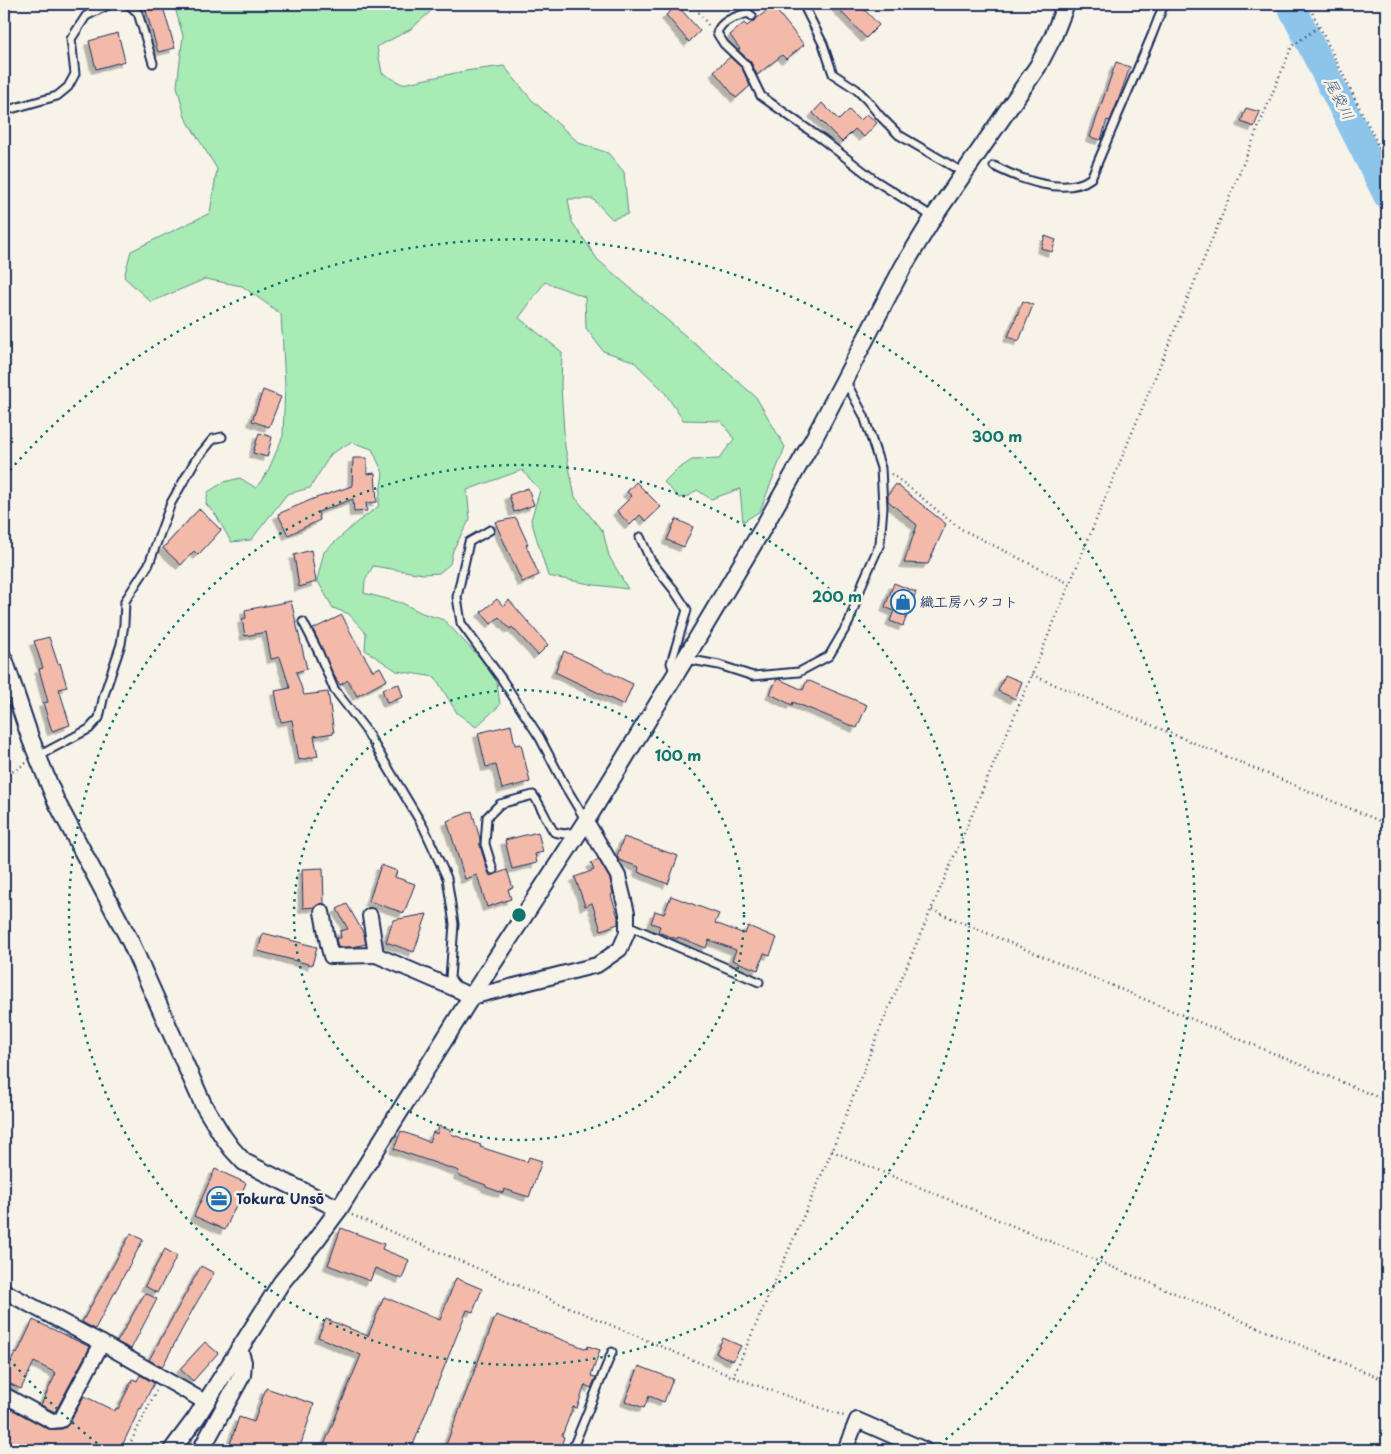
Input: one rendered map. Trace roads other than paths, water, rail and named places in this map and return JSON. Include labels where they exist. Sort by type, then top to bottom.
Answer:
[{"type":"street","points":[[172,1450],[281,1283],[339,1209],[465,994],[582,827],[764,528],[845,380],[903,267],[933,218],[1038,66],[1066,4]]},
{"type":"street","points":[[4,659],[31,740],[56,801],[130,941],[203,1104],[222,1135],[244,1162],[339,1209]]},
{"type":"street","points":[[322,912],[331,956],[376,955],[465,994],[597,965],[620,949],[628,933],[627,913],[618,876],[582,827]]},
{"type":"street","points":[[370,916],[376,955]]},
{"type":"street","points":[[4,1291],[102,1343],[205,1402]]},
{"type":"street","points":[[4,1395],[52,1422],[61,1420],[102,1343]]},
{"type":"street","points":[[201,1450],[242,1375],[243,1362],[239,1350]]},
{"type":"street","points":[[845,1450],[857,1420],[925,1450]]},
{"type":"lane","points":[[4,111],[57,96],[68,87],[75,74],[70,39],[86,16],[110,4]]},
{"type":"lane","points":[[128,4],[138,13],[153,62]]},
{"type":"lane","points":[[803,4],[823,44],[832,74],[856,89],[899,135],[964,173]]},
{"type":"lane","points":[[994,166],[1036,183],[1062,187],[1084,183],[1091,178],[1164,4]]},
{"type":"lane","points":[[752,16],[748,13],[730,19],[719,26],[717,33],[724,44],[746,65],[761,96],[876,181],[933,218]]},
{"type":"lane","points":[[685,659],[719,665],[753,676],[799,672],[829,656],[849,622],[863,582],[880,544],[883,507],[880,466],[864,416],[845,380]]},
{"type":"lane","points":[[38,756],[89,728],[99,718],[104,695],[121,644],[125,601],[149,564],[171,503],[195,461],[213,439],[222,437]]},
{"type":"lane","points":[[490,530],[469,542],[457,596],[461,623],[501,678],[540,738],[565,786],[582,827],[564,834],[554,832],[542,806],[533,795],[500,804],[487,816],[485,844],[493,870]]},
{"type":"lane","points":[[640,536],[651,561],[687,610],[671,663],[676,674]]},
{"type":"lane","points":[[303,622],[334,689],[364,729],[419,820],[447,878],[454,924],[450,978],[465,994]]},
{"type":"lane","points":[[627,925],[759,982]]},
{"type":"lane","points":[[572,1450],[612,1352]]},
{"type":"waterway","name":"尾袋川","points":[[1290,4],[1387,195]]},
{"type":"place","name":"織工房ハタコト","points":[[903,602]]},
{"type":"place","name":"Tokura Unsō","points":[[219,1199]]}]
